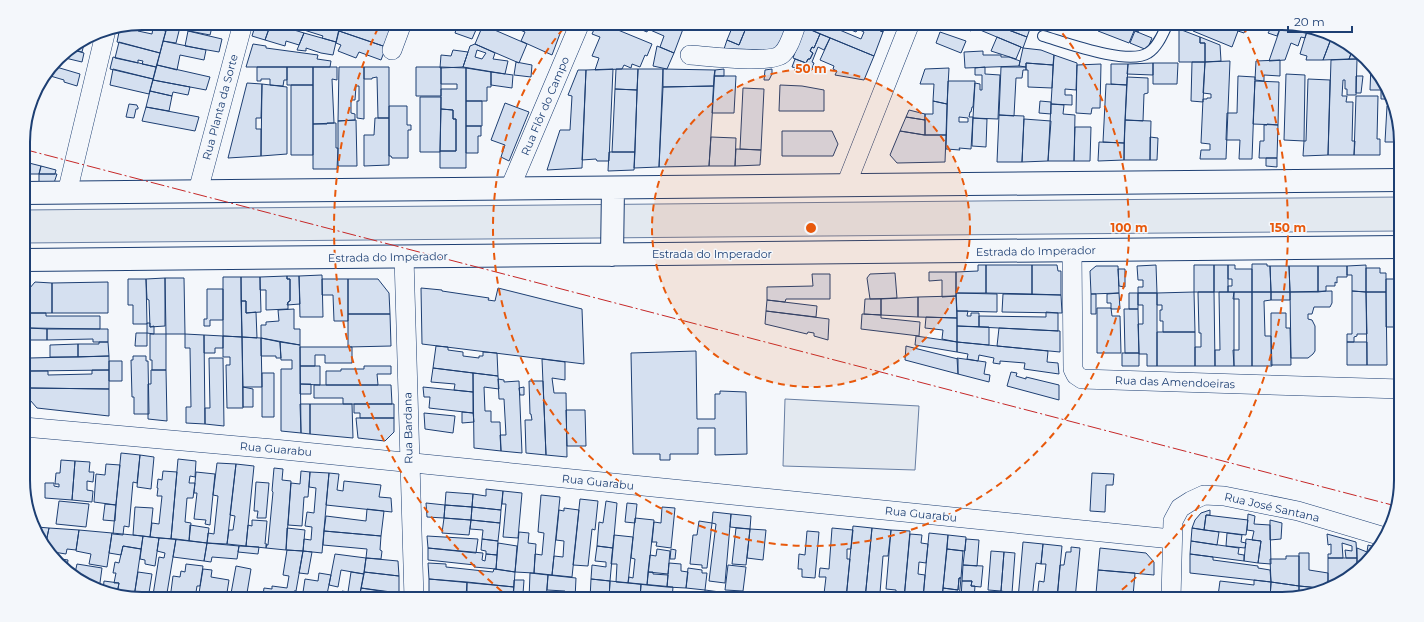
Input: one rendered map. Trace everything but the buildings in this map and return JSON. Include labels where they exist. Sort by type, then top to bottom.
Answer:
[{"type":"main road","points":[[30,193],[1394,180]]},
{"type":"main road","points":[[612,255],[613,188]]},
{"type":"main road","name":"Estrada do Imperador","points":[[30,260],[1394,248]]},
{"type":"street","name":"Rua Planta da Sorte","points":[[198,191],[241,30]]},
{"type":"street","points":[[392,50],[399,30]]},
{"type":"street","name":"Rua Flôr do Campo","points":[[510,188],[577,30]]},
{"type":"street","points":[[690,55],[723,58],[774,58],[782,55],[794,30]]},
{"type":"street","points":[[846,185],[907,30]]},
{"type":"street","points":[[67,193],[104,37]]},
{"type":"street","name":"Rua das Amendoeiras","points":[[1072,250],[1073,369],[1076,375],[1082,379],[1394,389]]},
{"type":"street","name":"Rua Bardana","points":[[404,257],[414,592]]},
{"type":"street","name":"Rua Guarabu","points":[[30,428],[274,449],[1172,539]]},
{"type":"street","name":"Rua José Santana","points":[[1171,592],[1172,521],[1180,508],[1204,495],[1224,496],[1298,511],[1379,535]]},
{"type":"lane","points":[[1042,36],[1077,48],[1103,54],[1132,57],[1147,54],[1153,49],[1164,30]]},
{"type":"shaded area","points":[[1394,197],[1394,231],[30,243],[30,210]]},
{"type":"shaded area","points":[[785,399],[919,406],[915,470],[783,466]]},
{"type":"power","points":[[30,151],[1391,505]]}]
